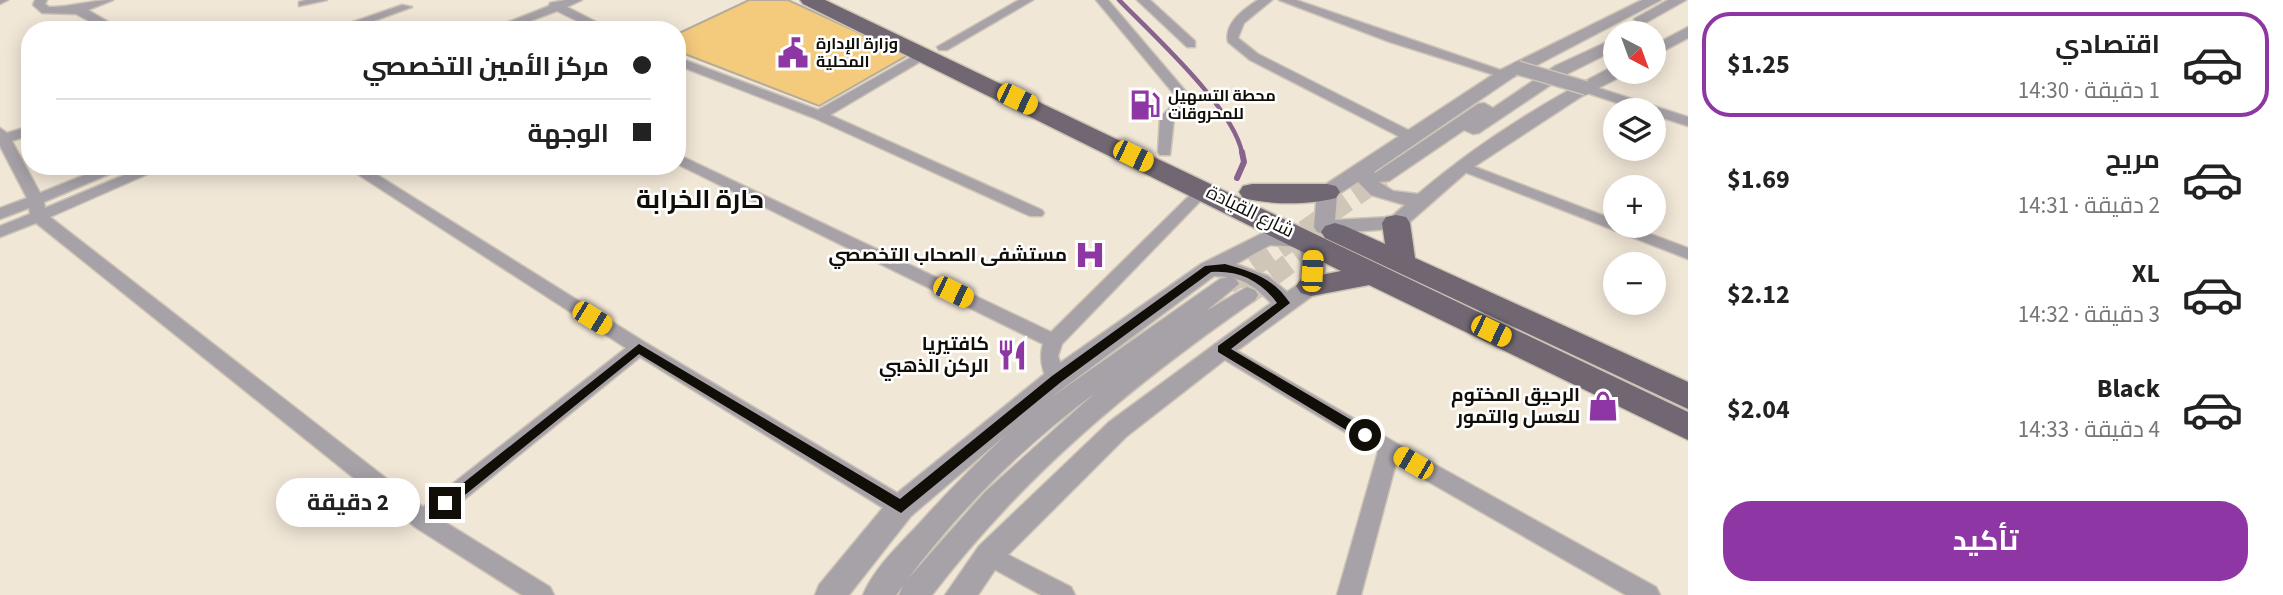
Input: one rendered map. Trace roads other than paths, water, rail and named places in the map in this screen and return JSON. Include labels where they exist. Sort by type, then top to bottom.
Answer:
[{"type":"main road","name":"شارع القيادة","points":[[810,0],[934,50],[1252,191],[1316,234]]},
{"type":"main road","name":"شارع القيادة","points":[[832,0],[1203,190],[1316,234],[1687,418]]},
{"type":"main road","points":[[1252,191],[1289,194],[1327,192]]},
{"type":"main road","points":[[1311,286],[1388,269],[1396,223]]},
{"type":"street","points":[[41,0],[39,5],[46,11],[78,10],[107,0]]},
{"type":"street","points":[[303,4],[321,0]]},
{"type":"street","points":[[544,0],[587,21]]},
{"type":"street","points":[[520,21],[576,0]]},
{"type":"street","points":[[1102,0],[1187,101],[1167,117],[1165,152]]},
{"type":"street","points":[[1143,0],[1191,44]]},
{"type":"street","points":[[1266,0],[1241,17],[1234,28],[1232,38],[1241,48],[1411,137]]},
{"type":"street","points":[[1285,0],[1394,38],[1688,122]]},
{"type":"street","points":[[1304,0],[1512,71]]},
{"type":"street","points":[[1380,176],[1411,137],[1512,71],[1654,0]]},
{"type":"street","points":[[1422,200],[1399,199],[1376,191],[1365,179],[1380,176],[1546,68],[1679,0]]},
{"type":"street","points":[[819,115],[1020,1]]},
{"type":"street","points":[[363,21],[406,7]]},
{"type":"street","points":[[1661,21],[1688,8]]},
{"type":"street","points":[[78,10],[99,21]]},
{"type":"street","points":[[1666,44],[1688,32]]},
{"type":"street","points":[[960,595],[989,555],[1118,429],[1284,303],[1311,286],[1316,234],[1327,192],[1380,176],[1561,70],[1603,50]]},
{"type":"street","points":[[686,64],[819,115],[1036,213]]},
{"type":"street","points":[[914,595],[1000,494],[1072,427],[1152,361],[1228,283],[1267,238],[1396,223],[1462,166],[1579,91],[1603,79]]},
{"type":"street","points":[[1579,91],[1603,100]]},
{"type":"street","points":[[1666,122],[1688,128]]},
{"type":"street","points":[[21,132],[2,136],[37,208],[423,520],[542,595]]},
{"type":"street","points":[[686,162],[1054,341]]},
{"type":"street","points":[[1462,166],[1603,221]]},
{"type":"street","points":[[0,232],[37,208],[103,175]]},
{"type":"street","points":[[0,214],[37,208],[133,175]]},
{"type":"street","points":[[372,175],[639,348],[901,507]]},
{"type":"street","points":[[1056,379],[1049,356],[1054,341],[1203,190]]},
{"type":"street","points":[[1646,238],[1688,254]]},
{"type":"street","points":[[1228,283],[1225,267],[1255,276],[1272,288],[1284,303]]},
{"type":"street","points":[[830,595],[901,507],[1056,379],[1228,283]]},
{"type":"street","points":[[878,595],[906,558],[970,487],[1039,420],[1228,283]]},
{"type":"street","points":[[423,520],[639,348]]},
{"type":"street","points":[[1222,349],[1389,449],[1648,595]]},
{"type":"street","points":[[1349,595],[1389,449]]},
{"type":"street","points":[[989,555],[1063,595]]},
{"type":"waterway","points":[[1119,0],[1208,94],[1236,135],[1242,153]]},
{"type":"waterway","points":[[1237,178],[1244,162],[1242,152]]},
{"type":"tunnel","points":[[1228,284],[1382,177]]},
{"type":"tunnel","points":[[1247,295],[1326,236]]},
{"type":"place","name":"وزارة الإدارة المحلية","points":[[793,53]]},
{"type":"place","name":"محطة التسهيل للمحروقات","points":[[1145,105]]},
{"type":"place","name":"مستشفى الصحاب التخصصي","points":[[1090,255]]},
{"type":"place","name":"كافتيريا الركن الذهبي","points":[[1012,355]]},
{"type":"place","name":"الرحيق المختوم للعسل والتمور","points":[[1603,406]]},
{"type":"district","name":"حارة الخرابة","points":[[700,199]]}]
